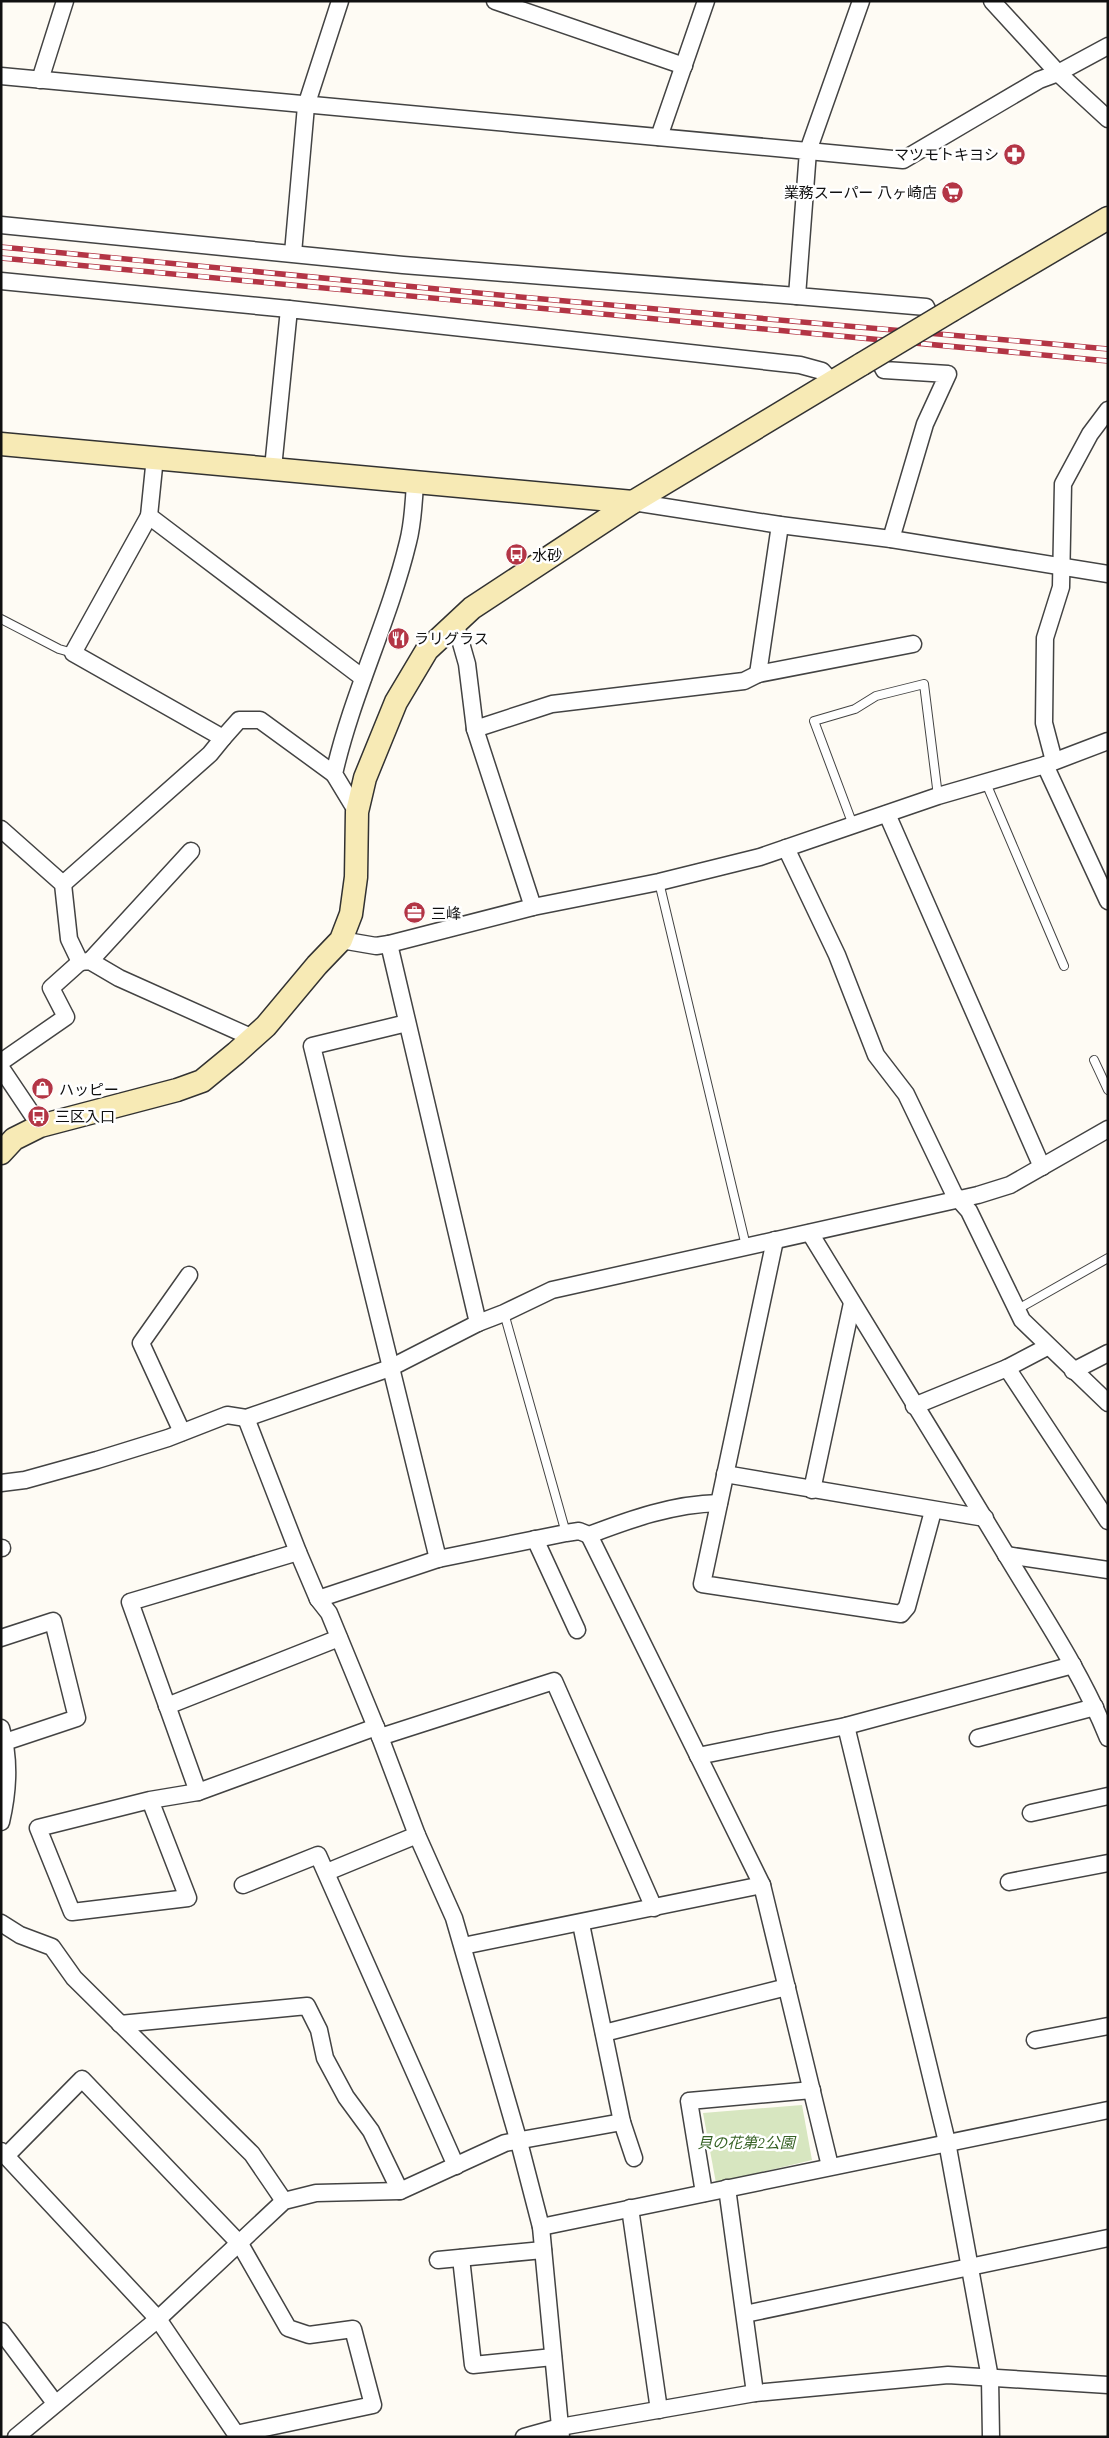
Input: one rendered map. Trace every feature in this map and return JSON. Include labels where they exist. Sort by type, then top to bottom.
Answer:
[{"type":"street","points":[[40,80],[65,1]]},
{"type":"street","points":[[292,253],[306,106],[340,1]]},
{"type":"street","points":[[494,1],[684,66]]},
{"type":"street","points":[[659,137],[706,1]]},
{"type":"street","points":[[797,296],[808,151],[861,1]]},
{"type":"street","points":[[992,1],[1058,73],[1108,118]]},
{"type":"street","points":[[1,76],[306,106],[903,160],[1039,80],[1058,73],[1108,46]]},
{"type":"street","points":[[1,1152],[14,1140],[40,1126],[176,1090],[202,1081],[253,1038],[341,940],[351,914],[356,878],[357,812],[365,778],[396,702],[427,650],[455,622],[472,608],[633,502],[1108,218]]},
{"type":"street","points":[[1,225],[403,265],[926,307],[933,321]]},
{"type":"street","points":[[1,281],[289,309],[800,365],[822,371],[832,382]]},
{"type":"street","points":[[273,468],[289,309]]},
{"type":"street","points":[[869,360],[884,370],[948,374],[925,424],[891,538]]},
{"type":"street","points":[[1108,410],[1090,434],[1064,484],[1060,567],[1061,587],[1045,638],[1044,723],[1050,763],[1108,901]]},
{"type":"street","points":[[1,444],[633,502],[780,525],[891,538],[1108,574]]},
{"type":"street","points":[[155,457],[149,516],[73,653],[222,738]]},
{"type":"street","points":[[334,774],[343,734],[386,618],[409,540],[415,482]]},
{"type":"street","points":[[149,516],[363,678]]},
{"type":"street","points":[[758,674],[780,525]]},
{"type":"street","points":[[455,622],[467,664],[475,729],[533,907]]},
{"type":"street","points":[[475,729],[552,704],[744,681],[758,674],[913,644]]},
{"type":"street","points":[[63,884],[210,754],[239,720],[260,720],[334,774],[357,812]]},
{"type":"street","points":[[341,940],[376,946],[389,944],[533,907],[659,882],[786,848],[938,796],[1050,763],[1108,741]]},
{"type":"street","points":[[887,814],[1042,1167]]},
{"type":"street","points":[[1,829],[63,884],[69,939],[85,961],[253,1038]]},
{"type":"street","points":[[786,848],[837,955],[876,1055],[906,1094],[954,1194],[969,1210],[1022,1320],[1108,1404]]},
{"type":"street","points":[[1,1062],[66,1017],[51,988],[85,961],[191,851]]},
{"type":"street","points":[[389,944],[478,1323]]},
{"type":"street","points":[[407,1023],[312,1046],[438,1559]]},
{"type":"street","points":[[1,1068],[40,1126]]},
{"type":"street","points":[[1,1483],[25,1480],[168,1438],[228,1415],[246,1418],[390,1368],[478,1323],[504,1314],[552,1290],[960,1199],[1010,1185],[1108,1129]]},
{"type":"street","points":[[810,1233],[1073,1665],[1095,1707],[1108,1738]]},
{"type":"street","points":[[775,1240],[702,1584],[900,1614],[907,1607],[933,1510]]},
{"type":"street","points":[[182,1432],[141,1343],[189,1275]]},
{"type":"street","points":[[812,1490],[852,1303]]},
{"type":"street","points":[[914,1406],[1007,1368],[1048,1347]]},
{"type":"street","points":[[1073,1371],[1108,1353]]},
{"type":"street","points":[[1007,1368],[1108,1521]]},
{"type":"street","points":[[246,1418],[298,1552],[318,1599],[329,1612],[378,1732],[417,1835],[454,1918],[519,2142],[541,2227],[560,2432]]},
{"type":"street","points":[[725,1474],[985,1518]]},
{"type":"street","points":[[589,1535],[648,1513],[719,1503]]},
{"type":"street","points":[[318,1599],[438,1559],[566,1533],[579,1531],[589,1535],[762,1885],[830,2166]]},
{"type":"street","points":[[536,1540],[576,1630]]},
{"type":"street","points":[[198,1792],[130,1602],[298,1552]]},
{"type":"street","points":[[1006,1554],[1108,1570]]},
{"type":"street","points":[[1,1638],[53,1621],[77,1718],[3,1735],[7,1788],[1,1822]]},
{"type":"street","points":[[167,1706],[339,1638]]},
{"type":"street","points":[[698,1756],[846,1726],[1073,1665]]},
{"type":"street","points":[[150,1800],[188,1898],[72,1912],[38,1828],[150,1800],[198,1792],[378,1732],[554,1681],[654,1908]]},
{"type":"street","points":[[978,1738],[1095,1707]]},
{"type":"street","points":[[846,1726],[947,2142],[990,2378],[991,2437]]},
{"type":"street","points":[[1031,1813],[1108,1796]]},
{"type":"street","points":[[327,1872],[417,1835]]},
{"type":"street","points":[[243,1885],[318,1855],[456,2166]]},
{"type":"street","points":[[1009,1882],[1108,1863]]},
{"type":"street","points":[[462,1946],[581,1924],[762,1885]]},
{"type":"street","points":[[1,1923],[20,1935],[52,1947],[74,1978],[252,2154],[284,2201]]},
{"type":"street","points":[[581,1924],[622,2122],[634,2158]]},
{"type":"street","points":[[604,2034],[787,1987]]},
{"type":"street","points":[[120,2024],[306,2006],[319,2030],[325,2058],[346,2098],[371,2131],[400,2191]]},
{"type":"street","points":[[1035,2040],[1108,2026]]},
{"type":"street","points":[[82,2079],[240,2244],[288,2328],[310,2335],[353,2330],[372,2405],[236,2434],[158,2319],[4,2154],[82,2079]]},
{"type":"street","points":[[704,2192],[690,2101],[812,2090]]},
{"type":"street","points":[[541,2227],[1108,2110]]},
{"type":"street","points":[[16,2437],[158,2319],[284,2201],[316,2193],[400,2191],[505,2143],[622,2122]]},
{"type":"street","points":[[727,2188],[756,2393]]},
{"type":"street","points":[[630,2208],[658,2410]]},
{"type":"street","points":[[745,2314],[1108,2238]]},
{"type":"street","points":[[438,2260],[543,2250]]},
{"type":"street","points":[[461,2258],[473,2365],[554,2357]]},
{"type":"street","points":[[1,2331],[55,2403]]},
{"type":"street","points":[[524,2437],[560,2432],[658,2410],[756,2393],[948,2375],[1108,2385]]},
{"type":"lane","points":[[1,619],[59,649],[73,653]]},
{"type":"lane","points":[[853,825],[814,721],[855,709],[876,696],[924,684],[938,796]]},
{"type":"lane","points":[[986,783],[1064,966]]},
{"type":"lane","points":[[659,882],[746,1246]]},
{"type":"lane","points":[[1094,1060],[1108,1090]]},
{"type":"lane","points":[[1018,1309],[1108,1258]]},
{"type":"lane","points":[[504,1314],[566,1533]]},
{"type":"green space","name":"貝の花第2公園","points":[[802,2105],[812,2160],[716,2183],[703,2113]]},
{"type":"railway","points":[[1,247],[520,297],[1108,349]]},
{"type":"railway","points":[[1,258],[1108,361]]},
{"type":"place","name":"マツモトキヨシ","points":[[1015,154]]},
{"type":"place","name":"業務スーパー 八ヶ崎店","points":[[953,192]]},
{"type":"place","name":"水砂","points":[[516,555]]},
{"type":"place","name":"ラリグラス","points":[[398,638]]},
{"type":"place","name":"三峰","points":[[415,913]]},
{"type":"place","name":"ハッピー","points":[[43,1089]]},
{"type":"place","name":"三区入口","points":[[39,1116]]}]
